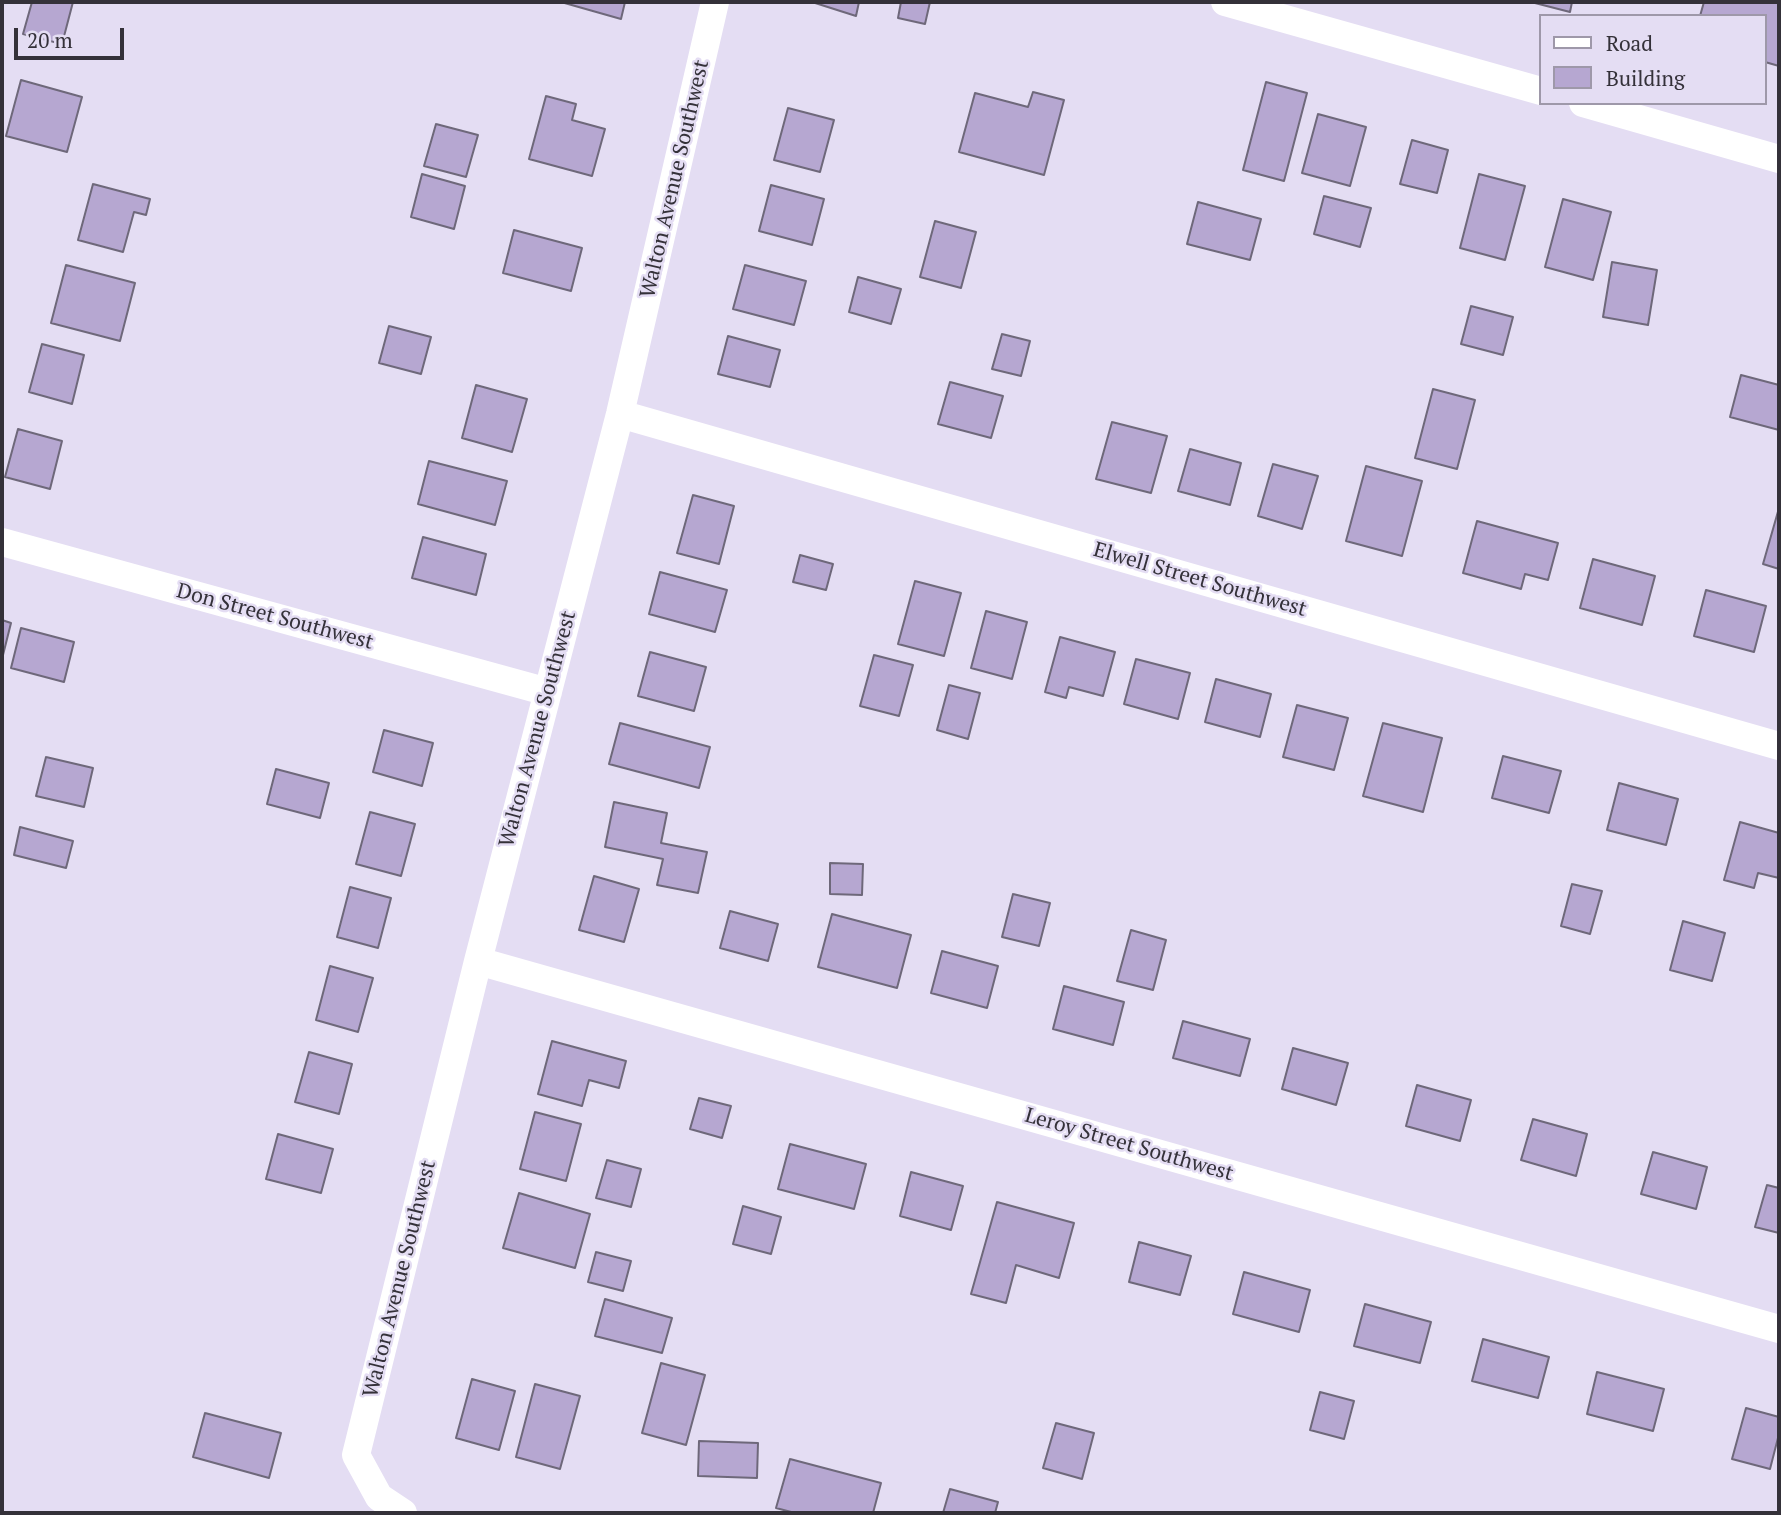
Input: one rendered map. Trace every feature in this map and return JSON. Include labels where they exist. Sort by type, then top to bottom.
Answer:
[{"type":"street","name":"Walton Avenue Southwest","points":[[403,1513],[379,1497],[356,1455],[478,961],[620,414],[715,2]]},
{"type":"street","points":[[1225,2],[1540,92]]},
{"type":"street","points":[[1590,105],[1779,159]]},
{"type":"street","name":"Elwell Street Southwest","points":[[620,414],[1779,746]]},
{"type":"street","name":"Don Street Southwest","points":[[2,541],[548,692]]},
{"type":"street","name":"Leroy Street Southwest","points":[[478,961],[1779,1329]]},
{"type":"building","points":[[32,2],[73,2],[62,44],[23,34]]},
{"type":"building","points":[[561,2],[625,2],[621,19]]},
{"type":"building","points":[[812,2],[859,2],[856,16]]},
{"type":"building","points":[[901,2],[930,2],[925,24],[898,18]]},
{"type":"building","points":[[1531,2],[1572,2],[1570,12]]},
{"type":"building","points":[[1704,2],[1779,2],[1779,66],[1767,63],[1767,14],[1701,14]]},
{"type":"building","points":[[21,80],[82,97],[67,152],[6,136]]},
{"type":"building","points":[[1266,82],[1307,93],[1284,181],[1243,170]]},
{"type":"building","points":[[1033,92],[1064,100],[1044,175],[959,152],[975,93],[1028,107]]},
{"type":"building","points":[[546,96],[576,104],[572,120],[605,129],[592,176],[529,159]]},
{"type":"building","points":[[788,108],[834,120],[820,172],[774,160]]},
{"type":"building","points":[[1318,114],[1366,127],[1350,186],[1302,173]]},
{"type":"building","points":[[436,124],[478,135],[466,177],[424,166]]},
{"type":"building","points":[[1412,140],[1448,150],[1437,193],[1400,184]]},
{"type":"building","points":[[422,174],[465,186],[454,229],[411,217]]},
{"type":"building","points":[[1479,174],[1525,186],[1505,260],[1460,248]]},
{"type":"building","points":[[93,184],[150,199],[146,215],[134,212],[123,252],[78,240]]},
{"type":"building","points":[[771,185],[824,199],[812,245],[759,231]]},
{"type":"building","points":[[1324,196],[1371,208],[1360,247],[1314,234]]},
{"type":"building","points":[[1563,199],[1611,212],[1593,280],[1545,267]]},
{"type":"building","points":[[1198,202],[1261,219],[1250,260],[1187,244]]},
{"type":"building","points":[[935,221],[976,232],[961,288],[920,277]]},
{"type":"building","points":[[514,230],[582,248],[571,291],[503,273]]},
{"type":"building","points":[[1612,262],[1657,270],[1648,325],[1603,317]]},
{"type":"building","points":[[66,265],[135,283],[120,341],[51,323]]},
{"type":"building","points":[[745,265],[806,281],[794,325],[733,309]]},
{"type":"building","points":[[858,277],[901,289],[891,324],[849,312]]},
{"type":"building","points":[[1471,306],[1513,317],[1503,355],[1461,344]]},
{"type":"building","points":[[389,326],[431,337],[421,374],[379,363]]},
{"type":"building","points":[[1002,334],[1030,341],[1021,376],[992,369]]},
{"type":"building","points":[[728,336],[780,350],[770,387],[718,374]]},
{"type":"building","points":[[42,344],[84,355],[72,404],[29,392]]},
{"type":"building","points":[[1741,375],[1779,385],[1779,430],[1730,417]]},
{"type":"building","points":[[950,382],[1003,396],[991,438],[938,424]]},
{"type":"building","points":[[476,385],[527,399],[512,452],[462,438]]},
{"type":"building","points":[[1433,389],[1475,400],[1457,469],[1415,458]]},
{"type":"building","points":[[1112,422],[1167,436],[1151,493],[1096,479]]},
{"type":"building","points":[[18,429],[62,441],[50,489],[5,477]]},
{"type":"building","points":[[1190,449],[1241,463],[1230,505],[1178,491]]},
{"type":"building","points":[[429,461],[507,481],[495,525],[418,504]]},
{"type":"building","points":[[1273,464],[1318,476],[1302,529],[1258,516]]},
{"type":"building","points":[[1366,466],[1422,481],[1402,556],[1346,541]]},
{"type":"building","points":[[693,495],[734,506],[719,564],[677,553]]},
{"type":"building","points":[[1779,508],[1779,569],[1763,564]]},
{"type":"building","points":[[1477,521],[1558,543],[1548,580],[1525,574],[1521,589],[1463,573]]},
{"type":"building","points":[[423,537],[486,554],[476,595],[412,578]]},
{"type":"building","points":[[800,555],[833,564],[826,590],[793,582]]},
{"type":"building","points":[[1593,559],[1655,576],[1642,625],[1580,608]]},
{"type":"building","points":[[660,572],[727,590],[715,632],[649,614]]},
{"type":"building","points":[[915,581],[961,593],[944,656],[898,644]]},
{"type":"building","points":[[1706,590],[1766,606],[1754,652],[1694,636]]},
{"type":"building","points":[[986,611],[1027,622],[1012,679],[971,668]]},
{"type":"building","points":[[2,620],[11,623],[2,659]]},
{"type":"building","points":[[21,628],[74,642],[64,682],[11,668]]},
{"type":"building","points":[[1060,637],[1115,652],[1103,696],[1069,687],[1066,698],[1045,692]]},
{"type":"building","points":[[650,652],[706,667],[694,711],[638,696]]},
{"type":"building","points":[[874,655],[913,665],[899,716],[860,706]]},
{"type":"building","points":[[1136,659],[1190,673],[1178,719],[1124,704]]},
{"type":"building","points":[[1216,679],[1271,694],[1260,737],[1205,722]]},
{"type":"building","points":[[949,685],[980,693],[968,739],[937,730]]},
{"type":"building","points":[[1297,705],[1348,718],[1334,770],[1283,757]]},
{"type":"building","points":[[620,723],[710,747],[699,788],[609,764]]},
{"type":"building","points":[[1383,723],[1442,738],[1423,812],[1363,796]]},
{"type":"building","points":[[384,730],[433,743],[422,786],[373,772]]},
{"type":"building","points":[[1503,756],[1561,771],[1549,813],[1492,798]]},
{"type":"building","points":[[46,757],[93,768],[84,807],[36,796]]},
{"type":"building","points":[[276,769],[329,783],[320,818],[267,804]]},
{"type":"building","points":[[1619,783],[1678,799],[1666,845],[1607,830]]},
{"type":"building","points":[[614,802],[667,813],[661,843],[707,852],[698,893],[657,885],[663,859],[605,847]]},
{"type":"building","points":[[370,812],[415,824],[401,876],[356,864]]},
{"type":"building","points":[[1740,822],[1779,833],[1779,878],[1758,873],[1754,888],[1724,880]]},
{"type":"building","points":[[20,827],[73,841],[66,868],[14,855]]},
{"type":"building","points":[[830,863],[863,864],[862,895],[830,894]]},
{"type":"building","points":[[594,876],[639,889],[624,942],[579,930]]},
{"type":"building","points":[[1572,884],[1602,891],[1590,934],[1561,926]]},
{"type":"building","points":[[350,887],[391,898],[378,948],[337,937]]},
{"type":"building","points":[[1013,894],[1050,903],[1039,946],[1002,937]]},
{"type":"building","points":[[730,911],[778,924],[768,961],[720,948]]},
{"type":"building","points":[[832,914],[911,935],[897,988],[818,967]]},
{"type":"building","points":[[1683,921],[1725,933],[1712,981],[1670,970]]},
{"type":"building","points":[[1131,930],[1166,940],[1153,990],[1117,981]]},
{"type":"building","points":[[942,951],[998,966],[987,1008],[931,993]]},
{"type":"building","points":[[330,966],[373,978],[358,1032],[316,1020]]},
{"type":"building","points":[[1064,986],[1124,1002],[1113,1045],[1053,1029]]},
{"type":"building","points":[[1183,1021],[1250,1039],[1240,1076],[1173,1058]]},
{"type":"building","points":[[552,1041],[626,1061],[619,1088],[589,1080],[582,1106],[538,1094]]},
{"type":"building","points":[[1293,1048],[1348,1063],[1336,1105],[1282,1089]]},
{"type":"building","points":[[309,1052],[352,1064],[339,1114],[295,1102]]},
{"type":"building","points":[[1417,1085],[1471,1100],[1460,1141],[1406,1126]]},
{"type":"building","points":[[699,1098],[731,1106],[722,1138],[690,1129]]},
{"type":"building","points":[[535,1112],[581,1124],[566,1181],[520,1169]]},
{"type":"building","points":[[1533,1119],[1587,1134],[1576,1176],[1521,1160]]},
{"type":"building","points":[[278,1134],[333,1149],[321,1193],[266,1179]]},
{"type":"building","points":[[790,1144],[866,1164],[854,1209],[778,1189]]},
{"type":"building","points":[[1653,1152],[1707,1167],[1696,1209],[1641,1194]]},
{"type":"building","points":[[607,1160],[641,1169],[631,1207],[596,1198]]},
{"type":"building","points":[[911,1172],[963,1186],[951,1230],[900,1216]]},
{"type":"building","points":[[1767,1185],[1779,1188],[1779,1233],[1755,1227]]},
{"type":"building","points":[[519,1193],[590,1214],[575,1268],[503,1248]]},
{"type":"building","points":[[997,1202],[1074,1223],[1059,1278],[1016,1265],[1006,1303],[971,1294]]},
{"type":"building","points":[[743,1206],[781,1217],[771,1254],[733,1244]]},
{"type":"building","points":[[1139,1242],[1191,1256],[1180,1295],[1129,1282]]},
{"type":"building","points":[[596,1252],[631,1261],[623,1291],[588,1282]]},
{"type":"building","points":[[1244,1272],[1310,1290],[1299,1332],[1233,1314]]},
{"type":"building","points":[[605,1299],[672,1318],[662,1353],[595,1336]]},
{"type":"building","points":[[1365,1304],[1431,1322],[1420,1363],[1354,1346]]},
{"type":"building","points":[[1483,1339],[1549,1357],[1538,1398],[1472,1381]]},
{"type":"building","points":[[661,1363],[705,1375],[686,1445],[642,1433]]},
{"type":"building","points":[[1597,1372],[1664,1389],[1653,1431],[1587,1414]]},
{"type":"building","points":[[472,1379],[515,1391],[499,1450],[456,1438]]},
{"type":"building","points":[[535,1384],[580,1396],[560,1469],[516,1457]]},
{"type":"building","points":[[1320,1392],[1354,1401],[1344,1439],[1310,1430]]},
{"type":"building","points":[[1746,1408],[1779,1417],[1779,1434],[1770,1469],[1732,1459]]},
{"type":"building","points":[[205,1413],[281,1433],[269,1478],[193,1457]]},
{"type":"building","points":[[1056,1423],[1094,1433],[1082,1479],[1043,1468]]},
{"type":"building","points":[[699,1441],[758,1443],[757,1478],[698,1476]]},
{"type":"building","points":[[790,1459],[881,1483],[873,1513],[795,1513],[776,1508]]},
{"type":"building","points":[[950,1489],[998,1502],[995,1513],[943,1513]]}]
